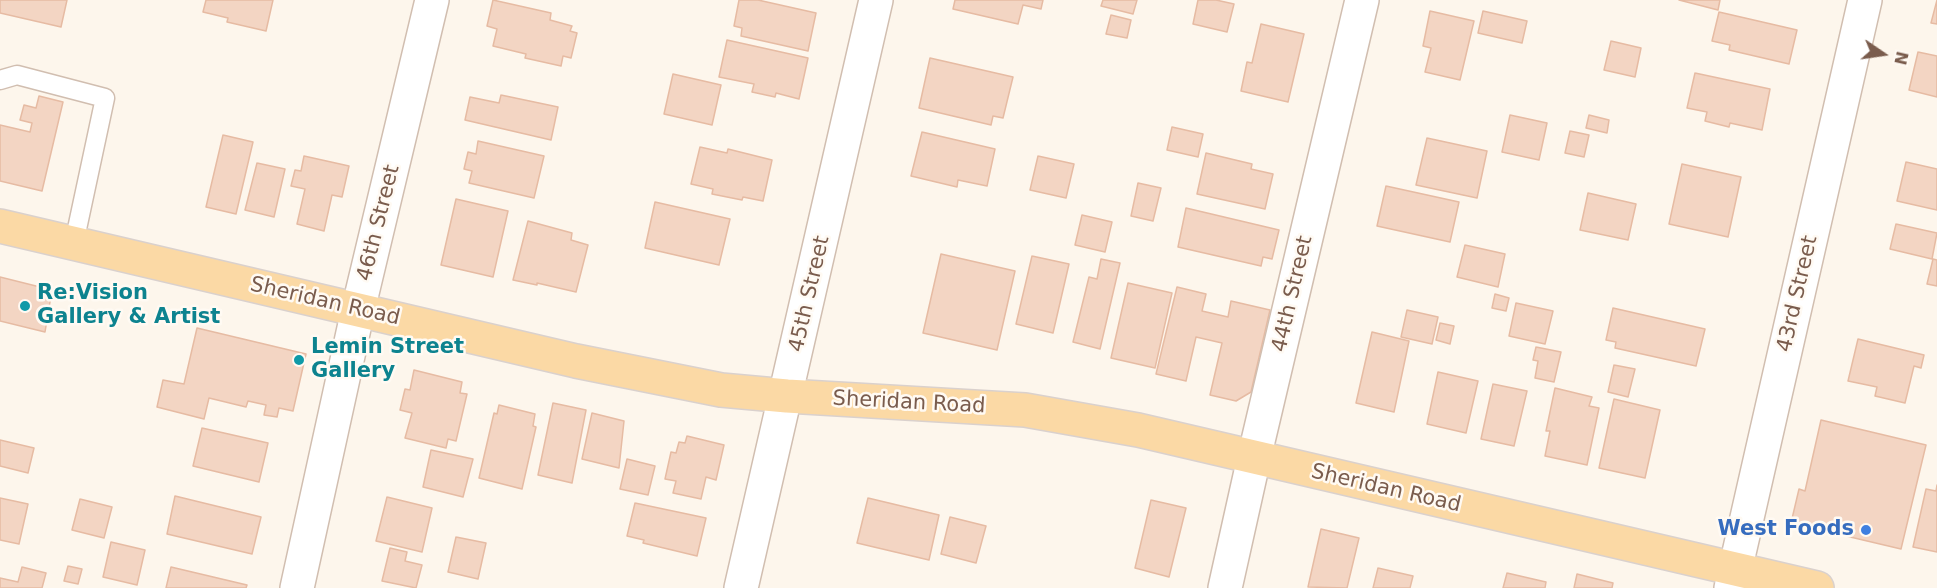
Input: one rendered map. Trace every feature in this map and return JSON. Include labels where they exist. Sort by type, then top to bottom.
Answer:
[{"type":"main road","name":"Sheridan Road","points":[[0,226],[576,361],[721,390],[1025,410],[1138,430],[1733,579],[1816,588]]},
{"type":"street","name":"46th Street","points":[[297,588],[358,310],[432,0]]},
{"type":"street","name":"45th Street","points":[[741,588],[787,396],[876,0]]},
{"type":"street","name":"44th Street","points":[[1225,588],[1362,0]]},
{"type":"street","name":"43rd Street","points":[[1733,579],[1865,0]]},
{"type":"lane","points":[[0,81],[17,75],[105,98],[74,243]]},
{"type":"building","points":[[0,0],[67,0],[61,27],[0,13]]},
{"type":"building","points":[[206,0],[273,0],[266,31],[227,22],[228,18],[203,12]]},
{"type":"building","points":[[493,0],[551,13],[550,20],[572,26],[570,31],[577,33],[571,58],[563,56],[561,66],[525,58],[526,54],[493,46],[497,29],[487,26]]},
{"type":"building","points":[[739,0],[758,0],[816,13],[808,51],[741,36],[742,28],[734,26]]},
{"type":"building","points":[[955,0],[1043,0],[1041,9],[1023,5],[1018,24],[953,9]]},
{"type":"building","points":[[1103,0],[1137,0],[1133,14],[1101,6]]},
{"type":"building","points":[[1198,0],[1216,0],[1234,4],[1227,32],[1193,24]]},
{"type":"building","points":[[1679,0],[1720,0],[1718,10]]},
{"type":"building","points":[[1937,0],[1937,24],[1931,23]]},
{"type":"building","points":[[1430,11],[1474,21],[1460,80],[1425,72],[1431,48],[1423,46]]},
{"type":"building","points":[[1483,11],[1527,21],[1522,43],[1478,33]]},
{"type":"building","points":[[1719,12],[1797,30],[1789,64],[1729,50],[1730,45],[1712,41]]},
{"type":"building","points":[[1111,15],[1131,20],[1127,38],[1106,34]]},
{"type":"building","points":[[1261,24],[1304,34],[1288,102],[1241,91],[1247,62],[1252,63]]},
{"type":"building","points":[[727,40],[808,58],[799,99],[776,93],[775,97],[752,92],[754,84],[719,77]]},
{"type":"building","points":[[1611,41],[1641,48],[1635,77],[1604,70]]},
{"type":"building","points":[[1918,52],[1937,56],[1937,97],[1909,90]]},
{"type":"building","points":[[930,58],[1013,77],[1003,118],[993,116],[991,125],[919,108]]},
{"type":"building","points":[[1695,73],[1770,89],[1762,130],[1730,123],[1729,127],[1705,121],[1707,112],[1687,108]]},
{"type":"building","points":[[673,74],[721,85],[712,125],[664,114]]},
{"type":"building","points":[[501,95],[558,107],[551,140],[465,120],[470,97],[499,103]]},
{"type":"building","points":[[39,96],[63,102],[42,191],[0,181],[0,125],[30,132],[32,123],[20,120],[24,105],[36,108]]},
{"type":"building","points":[[1510,115],[1547,123],[1539,160],[1502,152]]},
{"type":"building","points":[[1589,115],[1609,120],[1607,133],[1586,128]]},
{"type":"building","points":[[1172,127],[1203,134],[1198,157],[1167,150]]},
{"type":"building","points":[[1570,131],[1589,135],[1584,157],[1565,153]]},
{"type":"building","points":[[922,132],[995,149],[987,186],[958,180],[957,187],[911,176]]},
{"type":"building","points":[[223,135],[253,142],[236,214],[206,207]]},
{"type":"building","points":[[1427,138],[1487,151],[1477,198],[1416,185]]},
{"type":"building","points":[[478,141],[544,156],[534,198],[469,183],[472,171],[464,169],[468,152],[476,154]]},
{"type":"building","points":[[700,147],[727,153],[728,149],[772,160],[763,201],[743,197],[742,200],[712,194],[713,189],[691,184]]},
{"type":"building","points":[[1206,153],[1252,164],[1251,169],[1273,174],[1265,209],[1197,194]]},
{"type":"building","points":[[304,156],[349,166],[342,197],[332,195],[324,231],[297,224],[305,189],[291,186],[295,170],[301,171]]},
{"type":"building","points":[[1038,156],[1074,164],[1066,198],[1030,190]]},
{"type":"building","points":[[1906,162],[1937,169],[1937,210],[1897,201]]},
{"type":"building","points":[[257,163],[285,169],[274,217],[245,210]]},
{"type":"building","points":[[1682,164],[1741,177],[1728,237],[1669,224]]},
{"type":"building","points":[[1138,183],[1161,188],[1153,221],[1131,216]]},
{"type":"building","points":[[1386,186],[1459,202],[1450,242],[1377,226]]},
{"type":"building","points":[[1588,193],[1636,204],[1628,240],[1580,230]]},
{"type":"building","points":[[456,199],[508,211],[493,277],[441,265]]},
{"type":"building","points":[[655,202],[730,219],[719,265],[645,248]]},
{"type":"building","points":[[1186,208],[1279,230],[1272,259],[1263,257],[1261,266],[1178,247]]},
{"type":"building","points":[[1082,215],[1112,222],[1105,252],[1075,245]]},
{"type":"building","points":[[528,221],[572,233],[571,240],[588,245],[576,292],[513,280]]},
{"type":"building","points":[[1896,224],[1937,233],[1932,259],[1890,249]]},
{"type":"building","points":[[1465,245],[1505,254],[1498,287],[1457,277]]},
{"type":"building","points":[[941,254],[1015,271],[997,350],[923,333]]},
{"type":"building","points":[[1032,256],[1069,264],[1053,333],[1016,324]]},
{"type":"building","points":[[1101,259],[1120,263],[1100,349],[1073,342],[1089,277],[1097,279]]},
{"type":"building","points":[[1933,259],[1937,260],[1937,286],[1927,284]]},
{"type":"building","name":"Re:Vision Gallery & Artist","points":[[0,277],[52,290],[45,332],[0,321]]},
{"type":"building","points":[[1128,283],[1172,293],[1155,368],[1111,358]]},
{"type":"building","points":[[1177,287],[1206,294],[1202,311],[1228,317],[1231,301],[1270,310],[1251,392],[1236,401],[1210,395],[1222,343],[1196,337],[1186,381],[1156,374]]},
{"type":"building","points":[[1495,294],[1509,298],[1506,311],[1492,308]]},
{"type":"building","points":[[1516,303],[1553,311],[1545,344],[1509,336]]},
{"type":"building","points":[[1613,308],[1705,329],[1696,366],[1615,348],[1616,342],[1606,340]]},
{"type":"building","points":[[1407,310],[1438,317],[1432,344],[1401,337]]},
{"type":"building","points":[[1440,323],[1454,326],[1450,344],[1436,340]]},
{"type":"building","points":[[197,328],[306,354],[293,411],[279,408],[277,417],[264,415],[266,405],[248,401],[246,407],[209,398],[204,419],[157,407],[163,380],[184,384]]},
{"type":"building","points":[[1372,332],[1409,341],[1394,412],[1356,403]]},
{"type":"building","points":[[1858,339],[1924,355],[1921,368],[1914,366],[1905,403],[1875,396],[1877,387],[1848,381]]},
{"type":"building","points":[[1536,347],[1561,352],[1554,382],[1535,378],[1538,361],[1533,360]]},
{"type":"building","points":[[1614,365],[1635,369],[1628,397],[1608,392]]},
{"type":"building","points":[[414,370],[462,382],[460,393],[467,394],[456,441],[448,439],[446,448],[405,438],[412,413],[400,410],[405,389],[410,390]]},
{"type":"building","points":[[1438,372],[1478,381],[1466,433],[1427,424]]},
{"type":"building","points":[[1493,384],[1527,391],[1514,446],[1481,439]]},
{"type":"building","points":[[1555,388],[1592,397],[1589,406],[1599,408],[1587,465],[1545,456],[1550,431],[1546,431]]},
{"type":"building","points":[[1614,399],[1660,410],[1645,478],[1599,468]]},
{"type":"building","points":[[553,403],[586,410],[572,483],[538,475]]},
{"type":"building","points":[[499,405],[535,414],[533,426],[536,427],[522,489],[479,478],[494,413],[497,414]]},
{"type":"building","points":[[592,413],[624,421],[619,468],[582,459]]},
{"type":"building","points":[[1821,420],[1926,445],[1901,549],[1791,523],[1799,489],[1805,491]]},
{"type":"building","points":[[202,428],[268,443],[259,482],[193,466]]},
{"type":"building","points":[[687,436],[724,445],[716,480],[706,477],[701,499],[673,493],[676,481],[665,479],[671,452],[676,453],[679,442],[685,443]]},
{"type":"building","points":[[0,440],[34,448],[28,473],[0,466]]},
{"type":"building","points":[[431,450],[473,459],[463,497],[423,487]]},
{"type":"building","points":[[627,459],[655,466],[648,495],[620,489]]},
{"type":"building","points":[[1937,485],[1937,552],[1913,547],[1926,489],[1936,491]]},
{"type":"building","points":[[175,496],[261,517],[252,554],[167,534]]},
{"type":"building","points":[[387,497],[432,508],[422,552],[376,541]]},
{"type":"building","points":[[0,498],[28,504],[19,544],[0,540]]},
{"type":"building","points":[[868,498],[939,515],[929,560],[857,543]]},
{"type":"building","points":[[80,499],[112,507],[104,538],[72,530]]},
{"type":"building","points":[[1151,500],[1186,508],[1169,577],[1135,568]]},
{"type":"building","points":[[635,503],[706,518],[697,556],[643,543],[644,540],[627,536]]},
{"type":"building","points":[[950,517],[986,526],[976,563],[941,554]]},
{"type":"building","points":[[1321,529],[1359,538],[1347,588],[1308,587]]},
{"type":"building","points":[[456,537],[486,543],[478,579],[448,572]]},
{"type":"building","points":[[111,542],[145,550],[137,585],[103,577]]},
{"type":"building","points":[[390,548],[407,552],[405,561],[422,565],[416,588],[382,581]]},
{"type":"building","points":[[68,566],[82,569],[78,584],[64,581]]},
{"type":"building","points":[[22,567],[46,573],[42,588],[0,588],[0,578],[18,582]]},
{"type":"building","points":[[171,567],[247,585],[246,588],[166,588]]},
{"type":"building","points":[[1378,568],[1413,576],[1410,588],[1373,588]]},
{"type":"building","points":[[1507,573],[1546,582],[1545,588],[1503,588]]},
{"type":"building","points":[[1577,574],[1613,583],[1612,588],[1574,588]]},
{"type":"place","name":"Re:Vision Gallery & Artist","points":[[25,306]]},
{"type":"place","name":"Lemin Street Gallery","points":[[299,360]]},
{"type":"place","name":"West Foods","points":[[1866,530]]}]
